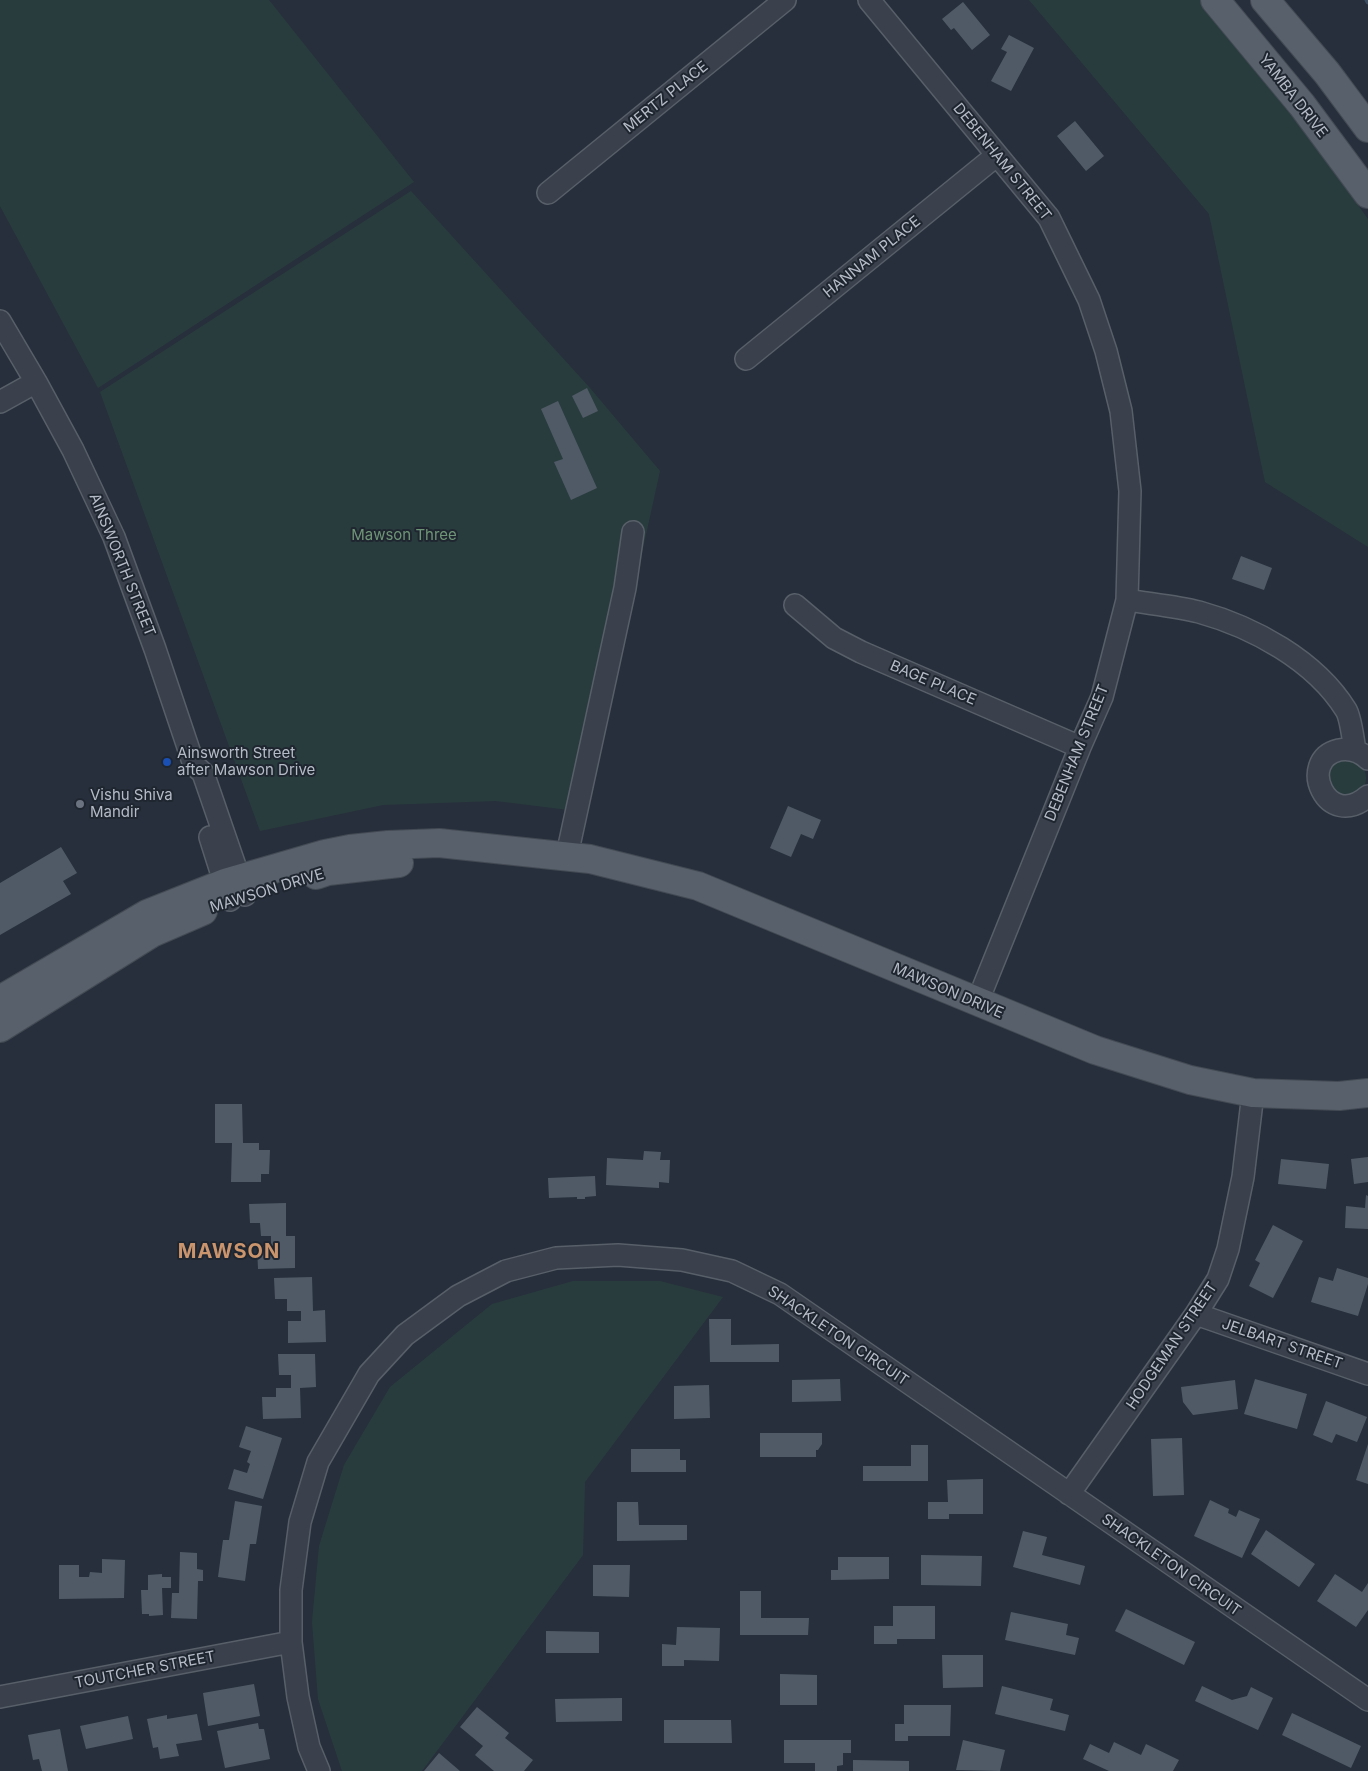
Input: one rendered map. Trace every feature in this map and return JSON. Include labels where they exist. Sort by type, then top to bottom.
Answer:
[{"type":"main road","name":"YAMBA DRIVE","points":[[1215,0],[1302,105],[1368,194]]},
{"type":"main road","points":[[1265,0],[1327,73],[1368,128]]},
{"type":"main road","name":"MAWSON DRIVE","points":[[0,1000],[147,914],[235,889],[325,854],[388,845],[439,843],[566,855],[590,859],[698,886],[977,1003],[1095,1050],[1190,1080],[1253,1093],[1339,1096],[1368,1093]]},
{"type":"main road","name":"MAWSON DRIVE","points":[[0,1028],[152,933],[235,889]]},
{"type":"street","name":"MERTZ PLACE","points":[[548,193],[784,0]]},
{"type":"street","name":"DEBENHAM STREET","points":[[869,0],[1049,218],[1089,300],[1106,351],[1121,411],[1130,491],[1127,600],[1102,697],[977,1003]]},
{"type":"street","name":"HANNAM PLACE","points":[[746,359],[997,155]]},
{"type":"street","name":"AINSWORTH STREET","points":[[0,321],[73,450],[114,537],[155,649],[194,765],[191,776],[235,889]]},
{"type":"street","points":[[0,402],[36,382]]},
{"type":"street","points":[[566,855],[625,588],[633,532]]},
{"type":"street","points":[[1127,600],[1198,612],[1244,628],[1290,652],[1324,682],[1347,711],[1361,755]]},
{"type":"street","name":"BAGE PLACE","points":[[795,605],[834,638],[861,652],[1080,747]]},
{"type":"street","points":[[1361,755],[1346,749],[1328,755],[1318,771],[1318,780],[1320,790],[1326,797],[1333,803],[1342,806],[1351,806],[1368,796]]},
{"type":"street","name":"HODGEMAN STREET","points":[[1069,1494],[1196,1314],[1218,1279],[1228,1249],[1242,1177],[1253,1093]]},
{"type":"street","name":"SHACKLETON CIRCUIT","points":[[319,1771],[309,1747],[298,1697],[291,1642],[291,1590],[300,1522],[318,1462],[369,1374],[405,1335],[458,1296],[506,1271],[556,1258],[618,1255],[682,1260],[732,1271],[780,1294],[1368,1700]]},
{"type":"street","name":"JELBART STREET","points":[[1196,1314],[1368,1374]]},
{"type":"street","name":"TOUTCHER STREET","points":[[0,1697],[291,1642]]},
{"type":"green space","points":[[0,0],[269,0],[414,182],[98,388],[0,206]]},
{"type":"green space","points":[[1029,0],[1210,0],[1368,219],[1368,547],[1265,482],[1209,214]]},
{"type":"green space","name":"Mawson Three","points":[[411,191],[590,388],[660,471],[585,812],[496,801],[383,805],[260,831],[100,392]]},
{"type":"green space","points":[[1347,759],[1360,765],[1366,778],[1360,791],[1347,797],[1334,791],[1328,778],[1334,765]]},
{"type":"green space","points":[[573,1281],[660,1281],[723,1297],[585,1482],[583,1555],[422,1771],[342,1771],[318,1699],[312,1622],[319,1546],[344,1465],[390,1387],[492,1304]]},
{"type":"building","points":[[963,2],[990,35],[972,50],[954,28],[951,30],[942,19]]},
{"type":"building","points":[[1009,35],[1034,48],[1011,91],[991,81],[1007,52],[1001,49]]},
{"type":"building","points":[[1075,121],[1104,156],[1086,171],[1057,136]]},
{"type":"building","points":[[587,388],[598,411],[583,418],[572,396]]},
{"type":"building","points":[[558,401],[597,488],[571,500],[554,462],[563,459],[541,409]]},
{"type":"building","points":[[1241,556],[1272,568],[1264,590],[1232,579]]},
{"type":"building","points":[[788,806],[821,820],[813,839],[801,834],[791,857],[770,848]]},
{"type":"building","points":[[61,847],[77,873],[63,881],[71,894],[0,935],[0,883]]},
{"type":"building","points":[[215,1104],[242,1104],[243,1143],[259,1143],[259,1150],[270,1150],[269,1174],[261,1174],[261,1182],[231,1182],[232,1143],[215,1143]]},
{"type":"building","points":[[644,1151],[661,1152],[660,1160],[670,1160],[669,1183],[659,1182],[659,1188],[606,1185],[607,1158],[643,1160]]},
{"type":"building","points":[[1368,1157],[1368,1182],[1354,1184],[1351,1159]]},
{"type":"building","points":[[1281,1159],[1329,1164],[1326,1189],[1278,1184]]},
{"type":"building","points":[[595,1176],[596,1196],[585,1197],[585,1199],[577,1199],[577,1197],[549,1198],[548,1178]]},
{"type":"building","points":[[1366,1195],[1368,1196],[1368,1229],[1345,1228],[1346,1206],[1365,1208]]},
{"type":"building","points":[[286,1203],[286,1236],[295,1236],[295,1268],[258,1269],[257,1246],[271,1246],[271,1236],[261,1236],[260,1223],[250,1223],[249,1204]]},
{"type":"building","points":[[1273,1225],[1303,1241],[1273,1298],[1249,1286],[1260,1263],[1255,1260]]},
{"type":"building","points":[[1337,1268],[1368,1278],[1368,1284],[1358,1316],[1311,1302],[1319,1277],[1333,1281]]},
{"type":"building","points":[[312,1277],[313,1311],[325,1310],[326,1342],[288,1343],[288,1321],[301,1321],[301,1311],[287,1311],[287,1299],[275,1299],[274,1278]]},
{"type":"building","points":[[709,1319],[731,1319],[731,1345],[779,1344],[779,1362],[710,1362]]},
{"type":"building","points":[[278,1354],[315,1354],[316,1387],[300,1388],[301,1418],[263,1419],[262,1397],[276,1397],[276,1388],[291,1388],[291,1375],[279,1375]]},
{"type":"building","points":[[840,1379],[841,1401],[792,1402],[792,1380]]},
{"type":"building","points":[[1255,1379],[1307,1394],[1297,1429],[1244,1414]]},
{"type":"building","points":[[1235,1380],[1238,1409],[1193,1415],[1183,1402],[1181,1387]]},
{"type":"building","points":[[709,1385],[710,1418],[674,1419],[674,1386]]},
{"type":"building","points":[[1326,1401],[1367,1417],[1357,1442],[1336,1434],[1332,1443],[1313,1435]]},
{"type":"building","points":[[246,1426],[282,1438],[263,1499],[228,1489],[234,1469],[247,1473],[250,1464],[247,1462],[251,1451],[239,1447]]},
{"type":"building","points":[[760,1433],[822,1433],[822,1444],[816,1450],[816,1457],[760,1457]]},
{"type":"building","points":[[1182,1438],[1184,1495],[1153,1496],[1151,1439]]},
{"type":"building","points":[[1368,1444],[1368,1484],[1356,1480]]},
{"type":"building","points":[[911,1445],[928,1445],[928,1481],[863,1481],[863,1466],[911,1466]]},
{"type":"building","points":[[631,1449],[680,1449],[680,1460],[686,1460],[686,1472],[631,1472]]},
{"type":"building","points":[[983,1479],[983,1514],[949,1514],[949,1519],[928,1519],[928,1502],[948,1502],[947,1480]]},
{"type":"building","points":[[1210,1500],[1229,1509],[1228,1513],[1236,1517],[1239,1510],[1260,1519],[1242,1558],[1194,1536]]},
{"type":"building","points":[[235,1501],[262,1506],[256,1544],[250,1544],[245,1581],[218,1577],[223,1540],[229,1540]]},
{"type":"building","points":[[617,1502],[638,1502],[639,1525],[687,1525],[687,1540],[617,1541]]},
{"type":"building","points":[[1266,1530],[1315,1564],[1299,1587],[1251,1554]]},
{"type":"building","points":[[1023,1531],[1047,1537],[1042,1555],[1085,1566],[1080,1585],[1013,1567]]},
{"type":"building","points":[[180,1552],[197,1553],[197,1569],[203,1570],[203,1581],[198,1581],[197,1619],[171,1618],[172,1593],[179,1593]]},
{"type":"building","points":[[921,1555],[982,1556],[981,1586],[921,1585]]},
{"type":"building","points":[[838,1557],[889,1557],[889,1579],[831,1580],[831,1570],[838,1570]]},
{"type":"building","points":[[102,1559],[125,1560],[124,1598],[59,1599],[59,1565],[79,1565],[79,1577],[89,1577],[90,1572],[102,1573]]},
{"type":"building","points":[[593,1565],[630,1565],[629,1597],[593,1596]]},
{"type":"building","points":[[162,1574],[162,1577],[171,1577],[171,1588],[162,1588],[163,1615],[149,1616],[149,1614],[142,1614],[141,1590],[148,1590],[148,1575]]},
{"type":"building","points":[[1335,1574],[1362,1592],[1368,1583],[1368,1610],[1356,1627],[1317,1601]]},
{"type":"building","points":[[740,1591],[761,1591],[761,1618],[809,1618],[808,1635],[740,1635]]},
{"type":"building","points":[[893,1606],[935,1606],[935,1639],[897,1639],[897,1644],[874,1644],[874,1626],[893,1626]]},
{"type":"building","points":[[1126,1609],[1195,1642],[1184,1665],[1115,1631]]},
{"type":"building","points":[[1011,1612],[1068,1624],[1066,1635],[1079,1638],[1075,1655],[1005,1640]]},
{"type":"building","points":[[677,1627],[720,1628],[719,1661],[684,1660],[684,1666],[662,1666],[662,1644],[676,1645]]},
{"type":"building","points":[[546,1631],[599,1632],[599,1653],[546,1653]]},
{"type":"building","points":[[942,1655],[983,1655],[983,1687],[943,1688]]},
{"type":"building","points":[[780,1674],[817,1675],[817,1705],[780,1705]]},
{"type":"building","points":[[254,1684],[260,1716],[208,1726],[203,1693]]},
{"type":"building","points":[[1002,1686],[1053,1699],[1050,1710],[1069,1715],[1065,1731],[995,1714]]},
{"type":"building","points":[[1202,1686],[1232,1700],[1247,1696],[1251,1687],[1273,1698],[1258,1730],[1195,1701]]},
{"type":"building","points":[[622,1698],[622,1721],[556,1722],[555,1699]]},
{"type":"building","points":[[904,1705],[951,1705],[950,1736],[908,1736],[908,1741],[895,1741],[895,1724],[904,1724]]},
{"type":"building","points":[[477,1707],[509,1733],[505,1738],[533,1760],[524,1771],[494,1771],[475,1755],[483,1746],[460,1727]]},
{"type":"building","points":[[1292,1713],[1361,1746],[1351,1768],[1282,1735]]},
{"type":"building","points":[[197,1714],[202,1740],[176,1744],[179,1756],[160,1759],[158,1747],[153,1748],[147,1719],[167,1715],[167,1719]]},
{"type":"building","points":[[128,1716],[133,1739],[86,1749],[80,1726]]},
{"type":"building","points":[[664,1720],[731,1720],[732,1743],[664,1743]]},
{"type":"building","points":[[258,1723],[259,1729],[264,1729],[270,1759],[225,1768],[217,1731]]},
{"type":"building","points":[[60,1729],[68,1771],[42,1771],[39,1759],[33,1760],[28,1735]]},
{"type":"building","points":[[784,1740],[851,1740],[851,1753],[843,1753],[843,1765],[837,1766],[837,1771],[815,1771],[815,1763],[784,1763]]},
{"type":"building","points":[[963,1740],[1005,1750],[1000,1771],[956,1770]]},
{"type":"building","points":[[1114,1742],[1141,1755],[1146,1744],[1179,1760],[1173,1771],[1109,1771],[1083,1759],[1090,1744],[1109,1753]]},
{"type":"building","points":[[439,1753],[460,1771],[424,1771]]},
{"type":"building","points":[[853,1760],[909,1761],[909,1771],[853,1771]]},
{"type":"place","name":"Ainsworth Street after Mawson Drive","points":[[167,762]]},
{"type":"place","name":"Vishu Shiva Mandir","points":[[80,804]]},
{"type":"district","name":"MAWSON","points":[[229,1252]]}]
